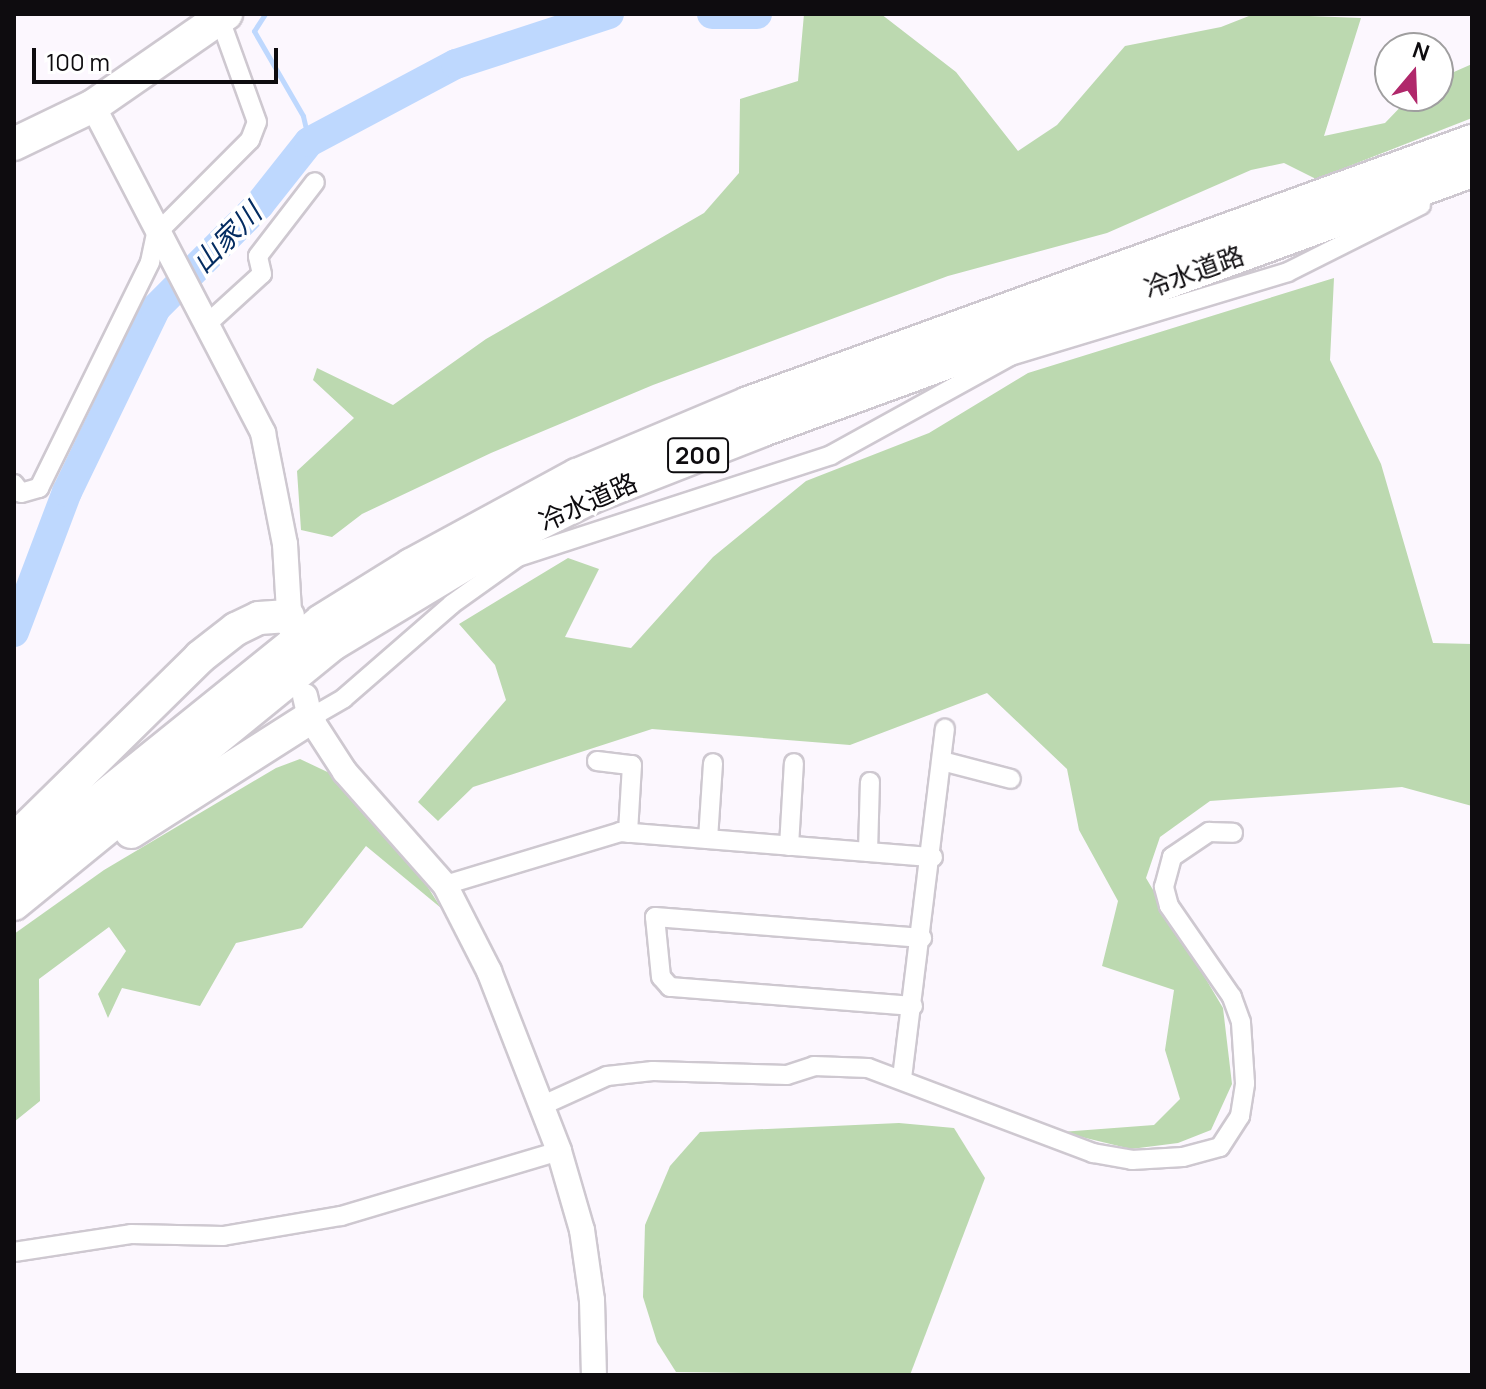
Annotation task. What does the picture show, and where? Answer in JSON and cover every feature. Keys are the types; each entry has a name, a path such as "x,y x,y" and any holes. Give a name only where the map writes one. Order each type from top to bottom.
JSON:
{"highway":[{"path":"14,144 93,106 221,16"},
{"name":"冷水道路","path":"14,869 321,621 411,565 577,475 748,403 1472,141"},
{"name":"冷水道路","path":"14,904 333,644 502,542 592,497 760,431 1472,171"},
{"path":"14,840 200,657 236,629 259,618 289,621"},
{"path":"14,912 308,707"}],"street":[{"path":"14,484 21,493 39,488 150,262 162,243 250,140 257,122 221,16"},
{"path":"93,106 162,243 252,405 267,445 285,544 289,621"},
{"path":"207,324 262,274 258,256 315,182"},
{"path":"594,1375 592,1300 584,1244 559,1151 489,971 445,885 345,772 308,707 344,698 452,604 518,557 831,455 1045,342 1288,272 1407,211 1472,187"},
{"path":"902,1078 933,857 945,729"},
{"path":"597,761 632,765 628,833"},
{"path":"942,761 1011,779"},
{"path":"708,839 713,763"},
{"path":"789,846 794,763"},
{"path":"868,852 870,782"},
{"path":"541,1106 607,1076 653,1071 787,1075 814,1066 868,1068 902,1078 1093,1153 1132,1160 1183,1157 1220,1147 1240,1116 1243,1094 1241,1022 1232,997 1169,906 1164,887 1172,857 1209,832 1233,833"},
{"path":"445,885 628,833 933,857"},
{"path":"913,1006 670,987 661,977 655,917 922,938"},
{"path":"14,1252 131,1234 223,1236 341,1216 559,1151"}],"green space":[{"path":"804,14 881,14 956,72 1018,151 1057,125 1125,46 1221,27 1254,14 1361,18 1324,136 1385,123 1396,112 1454,112 1454,72 1472,64 1472,118 1316,179 1284,163 1251,170 1107,233 948,276 653,385 491,453 362,514 332,537 301,530 297,471 354,418 313,380 317,368 393,405 486,339 704,213 739,173 740,99 798,81"},
{"path":"1334,278 1330,360 1381,464 1433,643 1472,644 1472,806 1402,787 1210,801 1160,837 1146,878 1223,1008 1232,1084 1211,1130 1178,1143 1131,1149 1061,1132 1154,1125 1180,1099 1165,1050 1174,990 1102,966 1118,901 1079,830 1067,769 987,693 850,745 652,729 473,787 438,821 418,802 506,700 495,665 459,624 568,558 599,569 565,637 631,648 713,557 806,481 929,433 1028,373"},
{"path":"300,759 338,777 393,832 441,908 366,846 302,928 236,943 200,1006 122,988 108,1018 98,994 126,951 109,927 39,979 40,1101 14,1122 14,934 104,870 276,768"},
{"path":"899,1123 954,1128 985,1178 910,1375 676,1372 657,1342 643,1297 645,1225 670,1166 700,1132"}],"waterway":[{"path":"265,14 254,31 303,116 309,142"},
{"name":"山家川","path":"14,632 67,492 156,308 259,205 309,142 456,64 609,14"},
{"name":"山家川","path":"712,14 757,14"}]}
